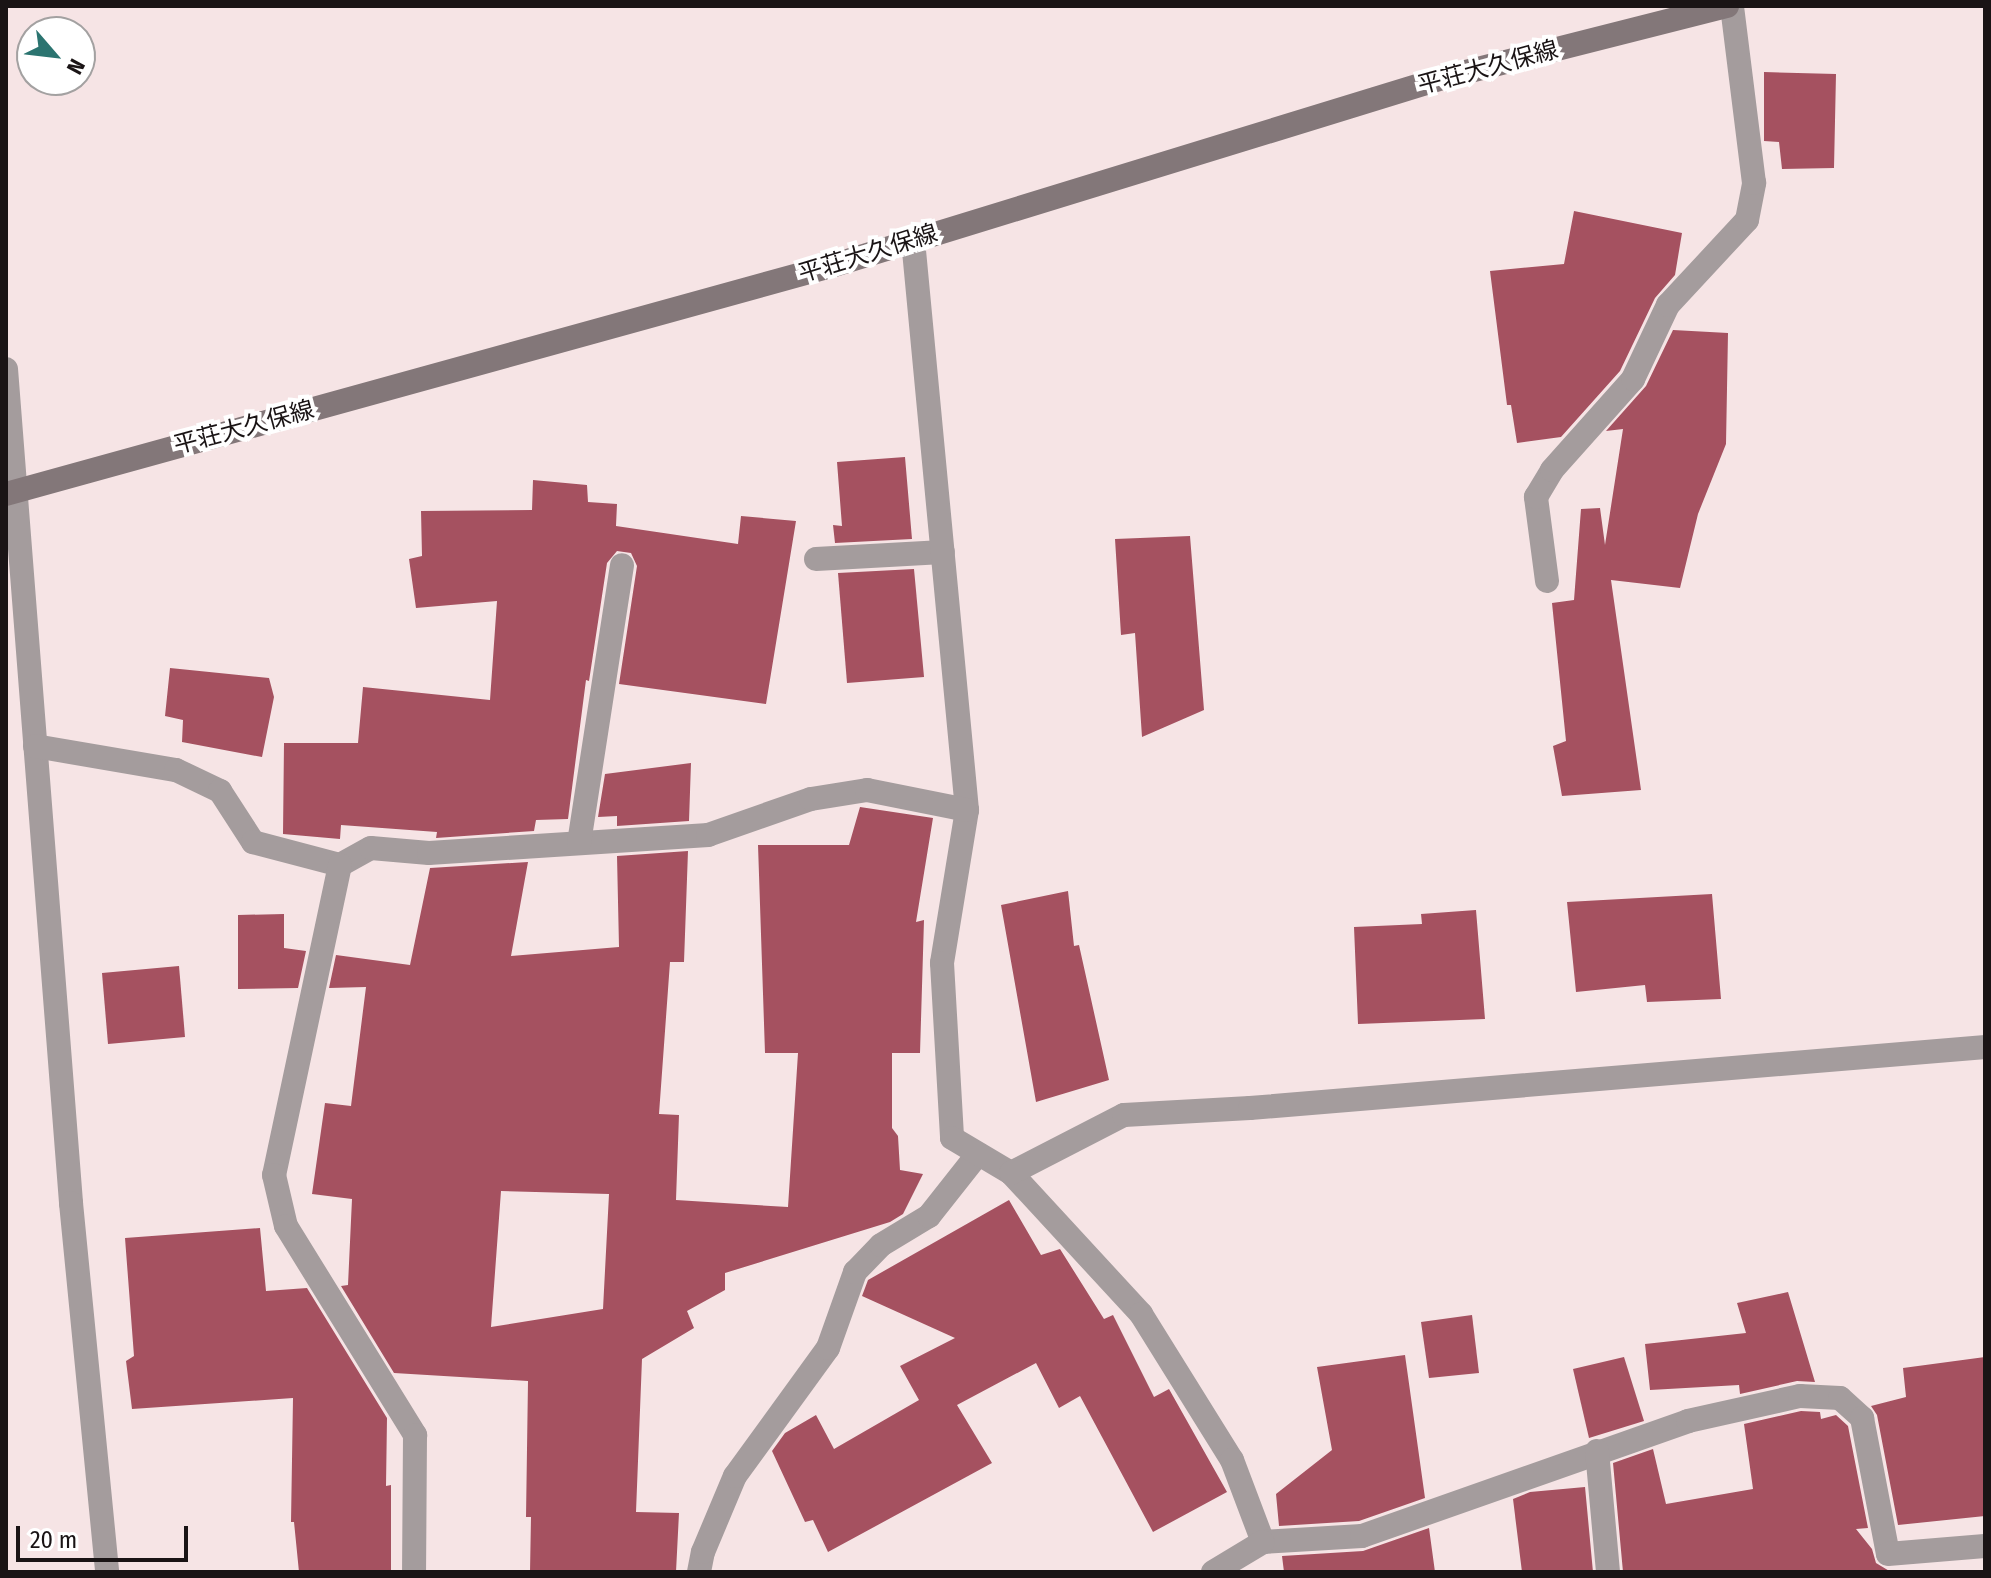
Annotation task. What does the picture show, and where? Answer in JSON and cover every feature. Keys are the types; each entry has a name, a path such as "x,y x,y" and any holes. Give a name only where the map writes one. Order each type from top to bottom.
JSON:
{"main road":[{"name":"平荘大久保線","path":"11,492 831,266 1446,77 1729,6"}],"street":[{"path":"1547,581 1536,497 1552,470 1633,379 1668,305 1747,220 1754,183 1729,6"},
{"path":"913,240 967,810 942,963 952,1138 1011,1173 1141,1314 1232,1460 1263,1542"},
{"path":"6,369 11,492 35,746 71,1203 107,1572"},
{"path":"816,559 943,552"},
{"path":"579,843 622,565"},
{"path":"35,746 176,770 220,791 253,842 340,865 371,848 429,853 708,835 811,799 867,790 967,810"},
{"path":"340,865 274,1175 286,1226 415,1435 414,1572"},
{"path":"1011,1173 1124,1115 1265,1107 1985,1047"},
{"path":"699,1572 703,1552 735,1476 828,1348 855,1272 881,1245 929,1216 978,1154"},
{"path":"1216,1571 1263,1542 1362,1536 1688,1421 1800,1396 1840,1398 1862,1418 1888,1554 1985,1546"},
{"path":"1597,1451 1608,1572"}],"building":[{"path":"1764,72 1836,74 1834,168 1782,169 1779,142 1764,141"},
{"path":"1574,211 1682,233 1675,275 1655,298 1620,371 1561,437 1517,443 1511,405 1507,405 1490,271 1564,264"},
{"path":"1673,330 1728,333 1726,444 1698,514 1680,588 1611,580 1641,790 1562,796 1553,746 1566,741 1552,603 1574,600 1581,509 1600,508 1605,545 1623,429 1606,431 1646,386"},
{"path":"905,457 912,539 835,543 833,525 842,526 837,462"},
{"path":"533,480 587,485 588,502 617,504 616,526 738,544 741,516 796,521 766,704 619,684 637,566 631,553 617,551 607,563 589,681 586,680 568,819 536,820 534,831 436,838 437,832 341,825 340,839 283,834 284,743 358,743 363,687 490,700 497,601 416,608 409,559 422,556 421,511 532,510"},
{"path":"1190,536 1204,710 1142,737 1135,633 1121,635 1115,539"},
{"path":"914,569 924,677 847,683 838,573"},
{"path":"170,668 269,678 274,697 262,757 182,742 183,720 165,716"},
{"path":"691,763 689,821 617,826 617,816 598,817 605,774"},
{"path":"860,807 933,818 916,922 924,920 920,1053 892,1053 892,1128 898,1136 900,1170 923,1174 903,1214 890,1222 725,1273 725,1290 687,1311 694,1328 642,1359 636,1512 679,1513 676,1572 530,1572 531,1517 526,1517 528,1381 394,1373 341,1286 348,1285 352,1199 312,1194 325,1103 351,1106 366,987 329,988 336,955 410,965 430,868 528,862 511,956 619,947 617,856 688,851 684,962 670,962 659,1114 679,1115 676,1200 788,1207 798,1053 765,1053 758,845 849,845","holes":["501,1191 609,1194 603,1309 491,1327"]},
{"path":"1068,891 1074,946 1079,945 1109,1080 1036,1102 1001,905"},
{"path":"1712,894 1721,999 1647,1002 1645,985 1576,992 1567,902"},
{"path":"1476,910 1485,1019 1358,1024 1354,927 1422,924 1421,914"},
{"path":"284,914 284,948 306,951 298,988 238,989 238,915"},
{"path":"179,966 185,1037 108,1044 102,973"},
{"path":"1009,1200 1041,1255 1060,1249 1104,1319 1113,1315 1154,1397 1169,1389 1227,1492 1153,1532 1080,1396 1059,1408 1036,1363 957,1405 992,1463 828,1552 813,1520 805,1522 772,1451 785,1433 816,1415 834,1449 919,1400 900,1366 955,1338 862,1296 868,1280"},
{"path":"260,1228 266,1291 307,1288 387,1418 386,1486 391,1485 391,1572 299,1572 294,1522 291,1522 293,1398 132,1409 126,1361 134,1356 125,1238"},
{"path":"1788,1292 1815,1382 1797,1381 1740,1394 1739,1385 1650,1390 1645,1344 1746,1333 1737,1303"},
{"path":"1472,1315 1479,1373 1429,1378 1421,1322"},
{"path":"1405,1355 1425,1498 1359,1521 1279,1526 1276,1494 1332,1450 1317,1367"},
{"path":"1624,1357 1644,1421 1589,1438 1573,1369"},
{"path":"1985,1357 1985,1516 1898,1525 1877,1415 1871,1406 1906,1397 1903,1368"},
{"path":"1801,1411 1820,1412 1821,1419 1836,1415 1848,1426 1868,1528 1856,1529 1872,1549 1876,1563 1891,1572 1623,1572 1613,1463 1653,1449 1666,1504 1753,1489 1744,1424"},
{"path":"1585,1487 1593,1572 1522,1572 1513,1499 1530,1492"},
{"path":"1429,1528 1435,1572 1284,1572 1282,1556 1363,1551"}]}
